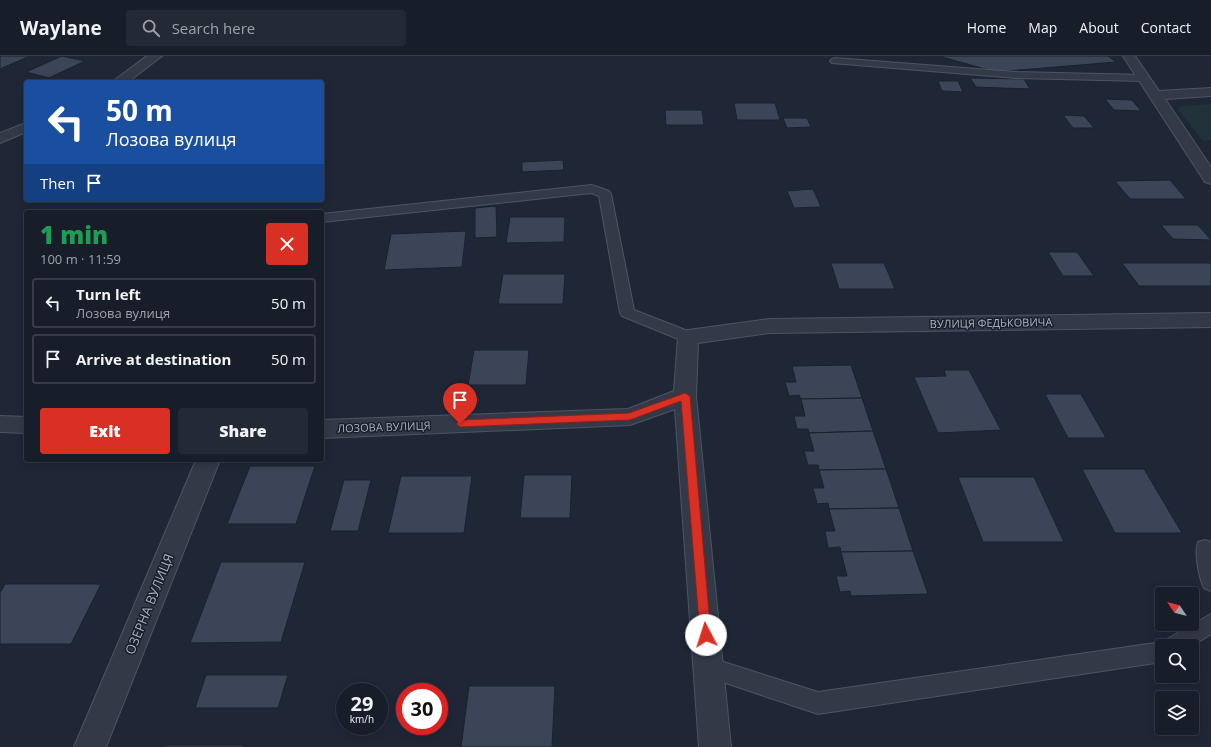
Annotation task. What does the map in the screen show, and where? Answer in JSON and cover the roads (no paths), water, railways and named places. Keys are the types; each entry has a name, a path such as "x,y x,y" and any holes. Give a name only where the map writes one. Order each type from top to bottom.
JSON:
{"street":[{"path":"122,80 156,56"},
{"path":"1129,56 1211,179"},
{"path":"1156,95 1211,92"},
{"path":"0,138 24,128"},
{"name":"ВУЛИЦЯ ФЕДЬКОВИЧА","path":"688,337 770,326 1211,320"},
{"path":"688,337 685,396 715,747"},
{"name":"ЛОЗОВА ВУЛИЦЯ","path":"324,429 630,417 685,396"},
{"path":"0,424 24,425"},
{"name":"ОЗЕРНА ВУЛИЦЯ","path":"90,747 207,462"}],"lane":[{"path":"834,61 1016,75 1144,78"},
{"path":"324,218 592,189 605,194 627,313 688,337"},
{"path":"1205,548 1211,582"},
{"path":"1185,639 1211,623"},
{"path":"708,667 818,703 1155,653"}]}
